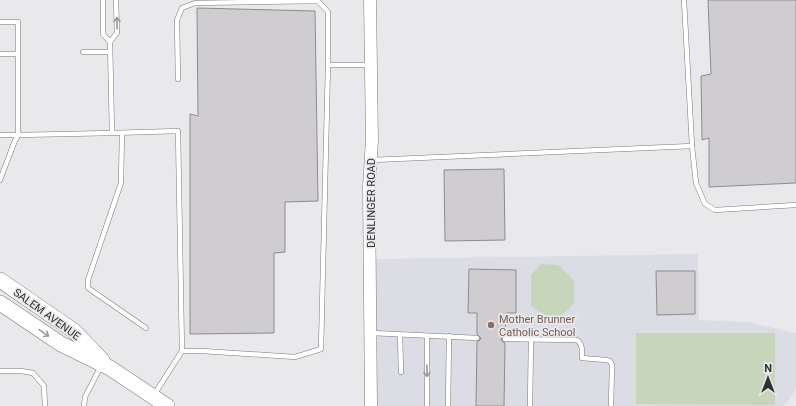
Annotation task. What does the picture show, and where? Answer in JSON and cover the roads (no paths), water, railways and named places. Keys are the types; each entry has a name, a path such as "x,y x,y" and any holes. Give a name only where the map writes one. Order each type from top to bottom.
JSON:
{"main road":[{"name":"SALEM AVENUE","path":"0,280 74,331 106,366"},
{"path":"0,297 28,315 67,326"},
{"name":"SALEM AVENUE","path":"0,304 61,344 106,366 167,406"}],"street":[{"name":"DENLINGER ROAD","path":"370,0 372,140 370,187 371,406"}],"lane":[{"path":"103,0 103,34 110,42"},
{"path":"112,133 110,42 117,33 116,0"},
{"path":"684,0 692,146 696,183 705,204 716,210 796,205"},
{"path":"178,79 177,20 182,8 194,3 318,1 328,12 328,65 320,349 295,357 182,351"},
{"path":"0,22 18,22 18,135 0,180"},
{"path":"83,52 110,52"},
{"path":"0,54 18,54"},
{"path":"328,65 371,65"},
{"path":"0,135 178,131 182,351 153,397"},
{"path":"122,133 121,183 88,280 88,288 146,328"},
{"path":"371,160 692,146"},
{"path":"370,333 477,338"},
{"path":"400,335 401,372"},
{"path":"427,336 427,406"},
{"path":"448,406 449,336"},
{"path":"505,339 577,340 582,346 582,358 606,360 612,365 611,406"},
{"path":"530,340 530,406"},
{"path":"84,406 85,397 106,366"},
{"path":"0,371 21,371 33,373 44,386 45,406"}],"place":[{"name":"Mother Brunner Catholic School","path":"491,325"}]}
